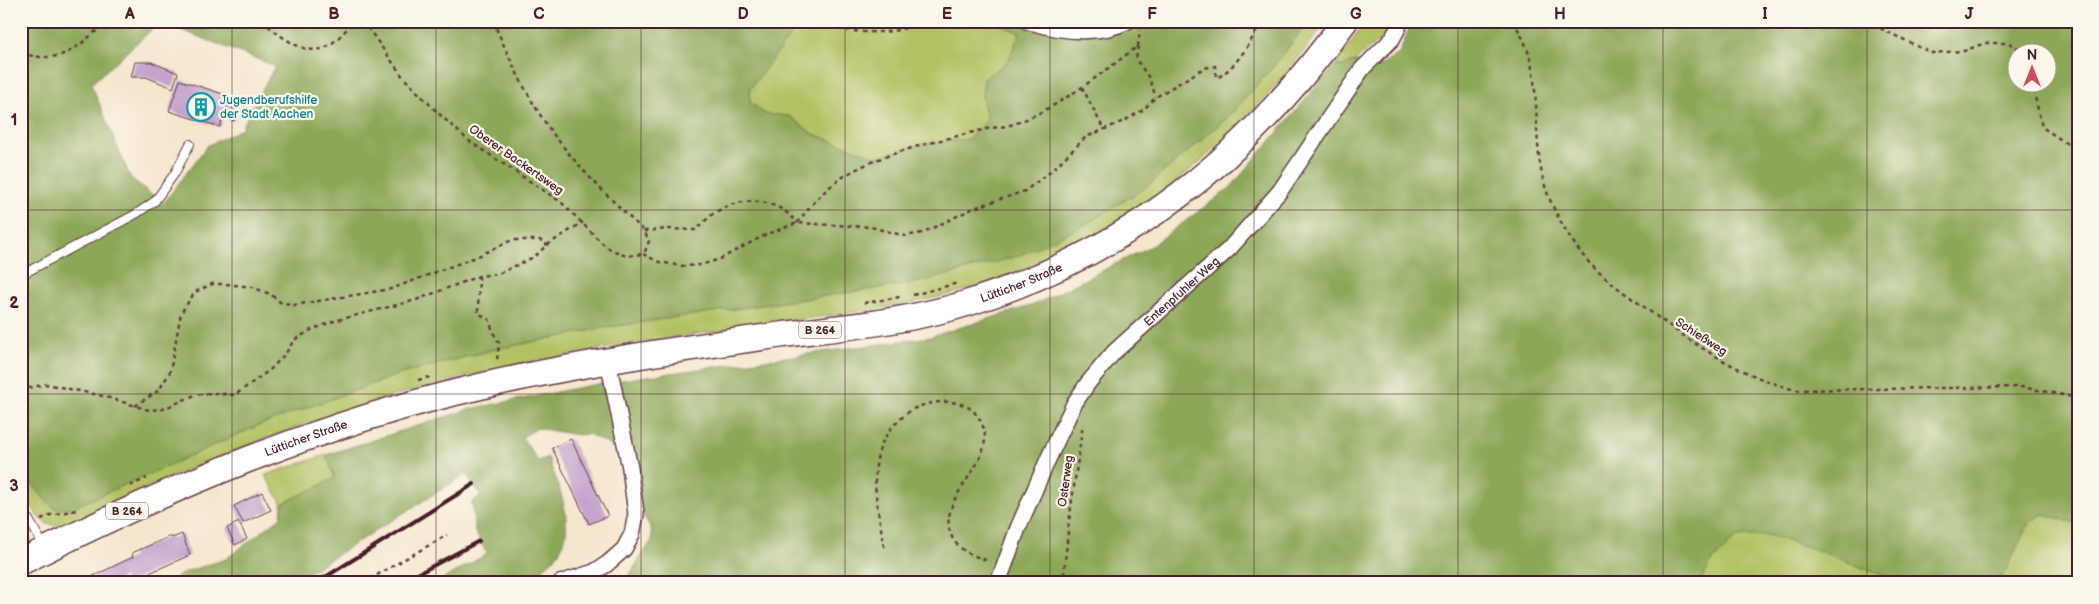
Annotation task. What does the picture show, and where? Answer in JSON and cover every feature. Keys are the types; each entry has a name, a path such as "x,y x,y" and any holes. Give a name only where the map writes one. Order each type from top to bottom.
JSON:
{"main road":[{"name":"Lütticher Straße","path":"21,562 208,474 380,414 481,386 608,361 893,320 966,304 1033,280 1107,244 1165,208 1210,172 1264,121 1318,58 1345,21"}],"street":[{"path":"1027,21 1069,31 1096,31 1134,24"},
{"name":"Entenpfuhler Weg","path":"998,583 1004,564 1061,430 1088,382 1127,340 1229,249 1280,191 1362,69 1392,38 1400,21"},
{"path":"560,583 592,577 624,549 632,534 636,514 630,468 608,361"}],"lane":[{"path":"21,275 136,214 155,201 175,173 190,144"},
{"path":"21,506 46,550"}],"path":[{"path":"21,53 52,58 70,52 108,21"},
{"path":"262,21 300,47 321,49 343,34 354,21"},
{"name":"Oberer Backertsweg","path":"363,21 403,76 437,112 469,140 561,202 606,247 626,256 643,254 659,262 682,266 701,265 720,259 767,234 797,223"},
{"path":"493,21 537,109 561,145 591,179 644,231 649,242 643,254"},
{"path":"807,21 846,30 869,31 906,28 922,21"},
{"path":"644,231 668,229 695,230 713,213 728,205 758,201 778,206 790,214 797,223 871,227 905,236 922,233 974,208 1025,191 1050,172 1074,145 1103,128 1126,120 1143,110 1156,97 1204,68 1215,66 1217,78 1222,75 1238,59 1262,21"},
{"name":"Schießweg","path":"1513,21 1524,40 1531,63 1537,134 1545,186 1563,224 1582,254 1622,291 1710,354 1748,374 1795,390 2022,387 2078,398"},
{"path":"1856,21 1873,25 1932,53 1964,51 1985,43 2006,43"},
{"path":"1873,25 1889,21"},
{"path":"1134,24 1138,46 1136,59 1149,78 1156,97"},
{"path":"797,223 818,198 837,181 856,170 916,148 1016,124 1082,87 1138,46"},
{"path":"1082,87 1103,128"},
{"path":"2035,92 2042,127 2078,150"},
{"path":"21,390 46,384 103,396 149,410 163,410 195,395 211,393 235,395 271,369 286,354 294,340 311,330 334,321 416,300 479,276 498,274 520,265 547,244 583,222"},
{"path":"135,406 159,390 170,372 181,313 195,292 212,284 252,287 270,294 280,302 294,306 391,289 476,257 512,240 540,240 547,244"},
{"path":"479,276 478,313 489,319 493,332 500,344 497,361"},
{"path":"862,303 909,296 966,281"},
{"path":"488,363 507,359"},
{"path":"413,382 431,376"},
{"path":"884,547 875,486 875,464 882,440 908,412 924,404 956,402 970,408 977,414 984,426 984,439 982,454 952,502 949,518 951,537 960,548 982,558 1004,564"},
{"name":"Osterweg","path":"1063,583 1068,530 1084,417"},
{"path":"129,486 155,475"},
{"path":"32,524 50,515 75,511 84,507"},
{"path":"363,583 447,535"}],"green space":[{"path":"21,21 801,21 750,89 750,102 765,114 789,116 813,134 876,157 923,144 968,139 987,120 982,96 984,79 1008,61 1020,33 993,21 1308,21 1277,62 1230,115 1145,188 1083,226 1018,256 921,282 609,327 496,349 400,374 262,424 72,508 56,509 47,502 33,484 21,459","holes":["160,22 275,66 241,129 207,146 163,204 130,177 91,84"]},
{"path":"801,21 993,21 1020,33 1008,61 984,79 982,96 988,119 968,139 923,144 876,157 813,134 789,116 765,114 750,102 750,89"},
{"path":"1308,21 1327,21 1293,65 1258,105 1221,143 1181,177 1139,208 1094,236 1046,260 994,281 967,290 912,303 648,341 565,355 410,391 316,420 255,443 194,467 72,522 59,526 47,524 38,517 21,489 21,459 26,473 262,424 400,374 496,349 609,327 921,282 1018,256 1188,152 1230,115 1277,62"},
{"path":"1366,21 1392,21 1388,33 1355,61 1343,66 1335,65"},
{"path":"1412,21 2078,21 2078,524 2043,514 2029,523 1999,583 1887,583 1884,576 1812,548 1767,535 1737,537 1713,560 1699,583 624,583 652,540 651,528 642,513 633,443 615,448 589,434 577,435 538,428 522,437 538,461 548,457 559,487 566,516 566,531 563,544 555,557 542,569 549,583 436,583 487,554 475,532 472,502 481,496 466,474 292,583 167,583 185,572 226,559 281,517 282,504 335,478 326,455 470,409 613,381 930,337 1036,304 1153,245 1230,188 1335,65 1343,66 1355,61 1379,67 1399,54"},
{"path":"326,455 335,478 282,504 265,475"},
{"path":"2043,514 2078,524 2078,583 1999,583 2029,523"},
{"path":"1768,535 1812,548 1884,576 1887,583 1699,583 1713,560 1737,537"}],"building":[{"path":"135,62 151,62 178,73 173,88 146,77 131,77"},
{"name":"Jugendberufshilfe der Stadt Aachen","path":"180,80 229,96 226,106 238,109 234,121 223,117 220,127 169,111"},
{"path":"571,439 608,516 589,524 552,448"},
{"path":"262,492 271,510 243,523 234,506"},
{"path":"239,522 247,539 235,545 227,528"},
{"path":"182,534 190,555 127,583 124,577 113,583 79,583 133,557 132,553 171,536 172,538"}],"railway":[{"path":"316,583 474,484"},
{"path":"401,583 479,541"}],"place":[{"name":"Jugendberufshilfe der Stadt Aachen","path":"201,107"}]}
